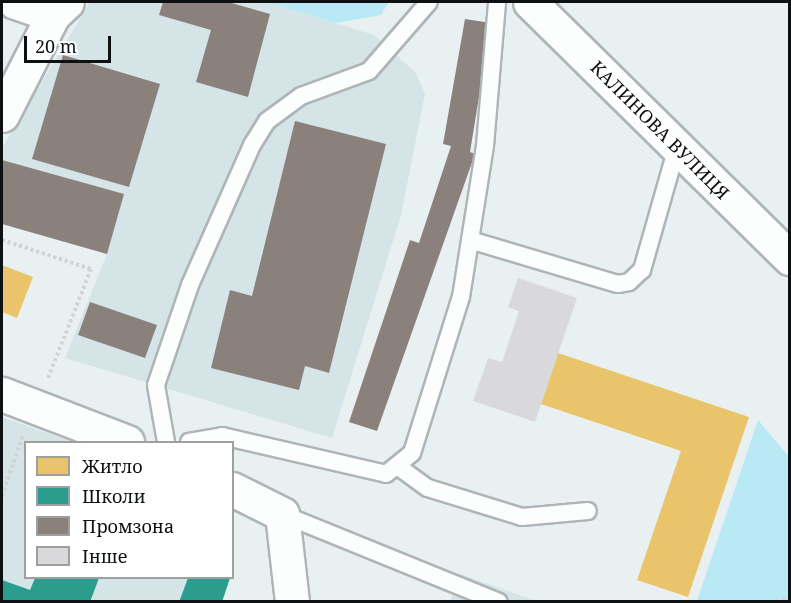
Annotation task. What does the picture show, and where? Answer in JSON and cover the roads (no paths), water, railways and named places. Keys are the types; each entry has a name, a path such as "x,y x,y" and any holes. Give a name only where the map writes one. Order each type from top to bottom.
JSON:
{"street":[{"path":"2,115 60,8 15,2"},
{"name":"КАЛИНОВА ВУЛИЦЯ","path":"530,2 789,258"},
{"path":"2,394 125,441"},
{"path":"234,490 282,514 292,602"}],"lane":[{"path":"166,441 156,385 190,285 252,145 267,121 301,96 369,71 429,2"},
{"path":"194,441 222,436 386,474 400,468 412,453 461,297 485,146 497,2"},
{"path":"470,240 618,285 629,282 642,270 677,147"},
{"path":"400,468 428,488 522,517 588,511"},
{"path":"282,514 462,595 499,602"}]}
